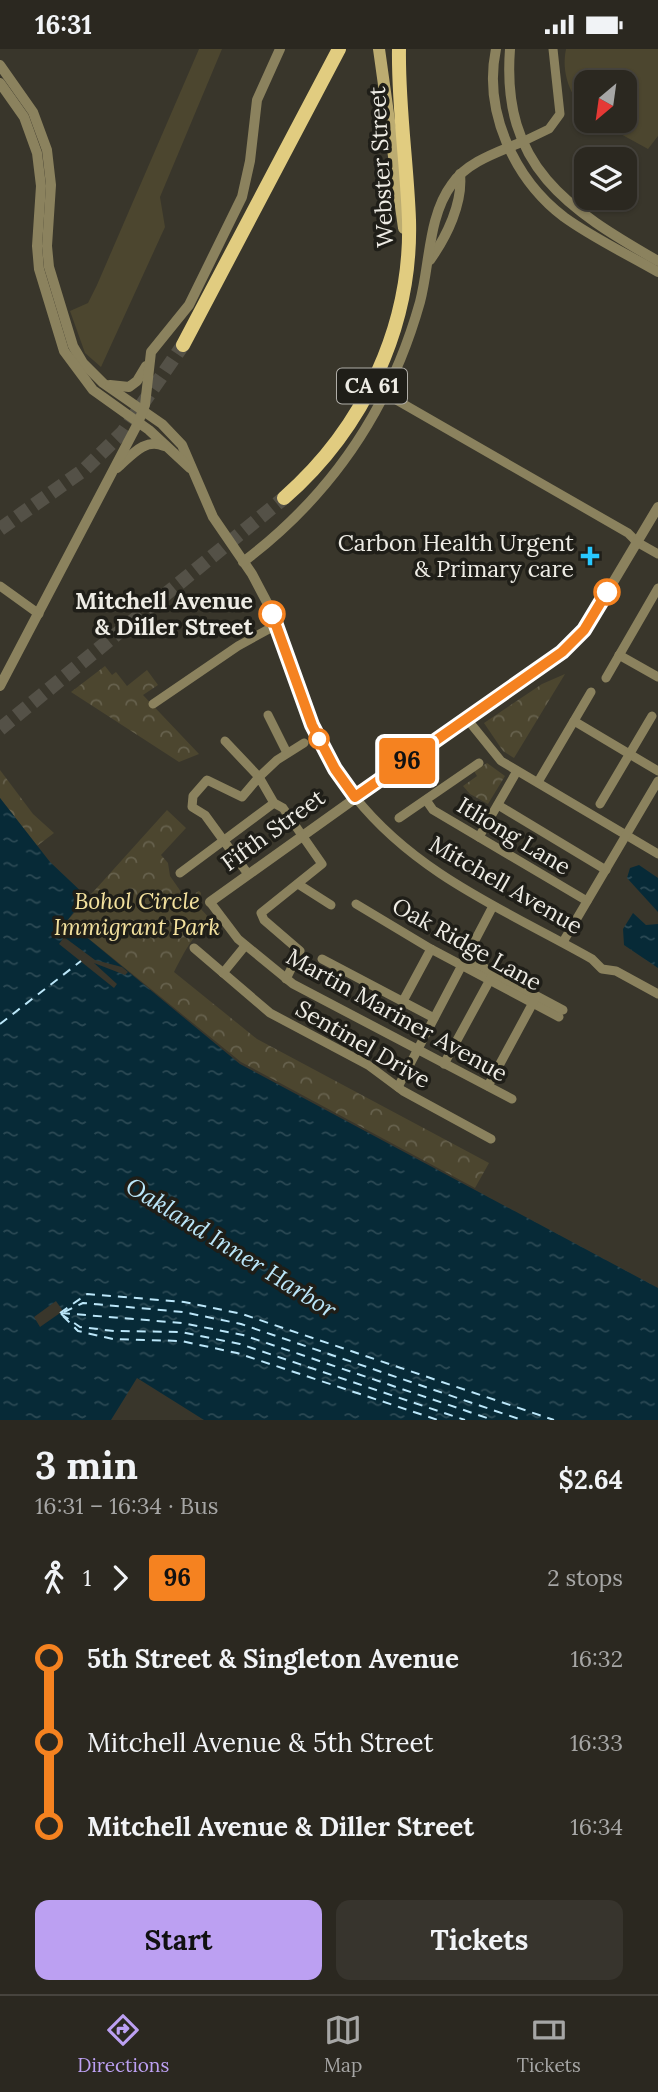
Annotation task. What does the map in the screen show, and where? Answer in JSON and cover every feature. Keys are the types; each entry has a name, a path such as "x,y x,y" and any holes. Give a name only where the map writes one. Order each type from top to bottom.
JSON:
{"main road":[{"path":"297,130 328,49"},
{"path":"183,345 339,49"},
{"path":"379,49 408,249"},
{"name":"Webster Street","path":"284,498 333,447 372,386 396,323 408,249 400,49"},
{"path":"400,74 405,49"}],"street":[{"path":"103,383 123,388 134,384 156,343 189,305 237,210 248,172 257,100 280,49"},
{"path":"496,49 493,74 495,104 509,148 529,181 555,209 658,272"},
{"path":"510,49 512,101 524,141 546,179 574,209 658,261"},
{"path":"243,562 292,522 324,489 354,450 386,394 415,318 443,200 460,174 549,129 560,114 553,49"},
{"name":"Mitchell Avenue","path":"0,65 33,112 44,137 51,175 47,246 52,278 73,346 83,363 103,383 176,437 192,462 190,468 213,517 243,562 278,624 312,725 335,769 355,797 409,853 493,907 592,959 602,969 615,971 658,994"},
{"path":"0,83 24,117 37,153 41,186 37,258 59,339 70,362 93,390 138,423 190,468"},
{"path":"0,685 117,468 119,457 138,423 143,411 148,361"},
{"path":"386,394 595,517 628,533 637,542 658,554"},
{"path":"117,468 149,443 156,442 170,450"},
{"name":"Fifth Street","path":"210,902 577,639 658,507"},
{"path":"0,586 39,614"},
{"path":"606,677 655,599 658,588"},
{"path":"153,703 238,646 278,624"},
{"path":"619,655 658,677"},
{"path":"538,782 591,692"},
{"path":"268,715 287,753"},
{"path":"600,804 652,716"},
{"path":"467,719 493,753 517,771 658,854"},
{"path":"573,721 658,771"},
{"path":"225,741 259,777 274,803 283,807 323,864 261,913 264,920 300,951 285,979"},
{"path":"248,874 205,815 193,808 193,796 207,780 242,797 259,777 287,753 304,743"},
{"path":"399,818 479,764"},
{"path":"479,837 517,771"},
{"path":"563,943 658,782"},
{"name":"Itliong Lane","path":"426,800 433,810 587,901"},
{"path":"180,873 274,803"},
{"path":"498,805 606,870"},
{"path":"299,884 331,905"},
{"name":"Martin Mariner Avenue","path":"210,902 230,932 285,979 512,1099"},
{"name":"Oak Ridge Lane","path":"356,904 431,949 464,961 561,1014"},
{"path":"398,1087 493,907"},
{"path":"223,973 245,946"},
{"name":"Sentinel Drive","path":"194,948 270,1013 382,1073 398,1087 491,1139"},
{"path":"403,1001 431,949"},
{"path":"322,959 434,1018"},
{"path":"444,1064 492,977"},
{"path":"488,1087 535,1000"}],"green space":[{"path":"199,49 222,49 160,197 165,227 101,367 85,353 70,311 88,303 97,285"},
{"path":"566,49 658,49 658,136 648,149 619,133 637,133 637,70 574,70 574,96 566,75"},
{"path":"105,666 112,675 116,672 127,686 147,670 158,685 143,695 199,754 179,762 71,692"},
{"path":"565,674 514,758 503,751 484,723 542,684"},
{"path":"487,763 505,776 488,804 470,794 463,786 477,776 474,771"},
{"path":"0,770 33,814 54,833 37,846 0,798"},
{"name":"Bohol Circle Immigrant Park","path":"167,810 186,828 161,855 168,863 170,876 186,899 199,891 201,893 199,907 213,922 195,937 174,972 257,1039 489,1163 475,1188 241,1062 67,921"}],"water":[{"name":"Oakland Inner Harbor","path":"0,798 50,862 86,896 67,921 240,1064 658,1288 658,1420 204,1420 137,1378 111,1420 0,1420"},
{"path":"639,865 658,878 658,912 627,878 630,868"},
{"path":"633,913 646,925 658,924 658,968 624,945 623,929"}],"pier":[{"path":"64,937 95,960 122,967 128,972 125,975 94,963 117,984 114,988 59,944"},
{"path":"56,1301 63,1311 40,1327 34,1317"}],"ferry route":[{"path":"0,1024 81,961"},
{"path":"60,1313 87,1294 184,1302 242,1314 554,1420"},
{"path":"64,1312 83,1303 183,1312 241,1324 522,1420"},
{"path":"61,1313 182,1323 243,1335 493,1420"},
{"path":"61,1314 80,1327 114,1331 181,1332 240,1344 465,1420"},
{"path":"63,1316 78,1331 113,1339 181,1341 237,1353 438,1420"}],"tunnel":[{"path":"0,529 85,469 123,432 183,345"},
{"path":"0,729 284,498"}],"bus line":[{"name":"96","path":"272,614 283,637 312,725 335,769 355,797 562,652 584,630 607,592"}],"place":[{"name":"Carbon Health Urgent & Primary care","path":"590,556"},
{"name":"Mitchell Avenue & Diller Street","path":"272,614"}]}
